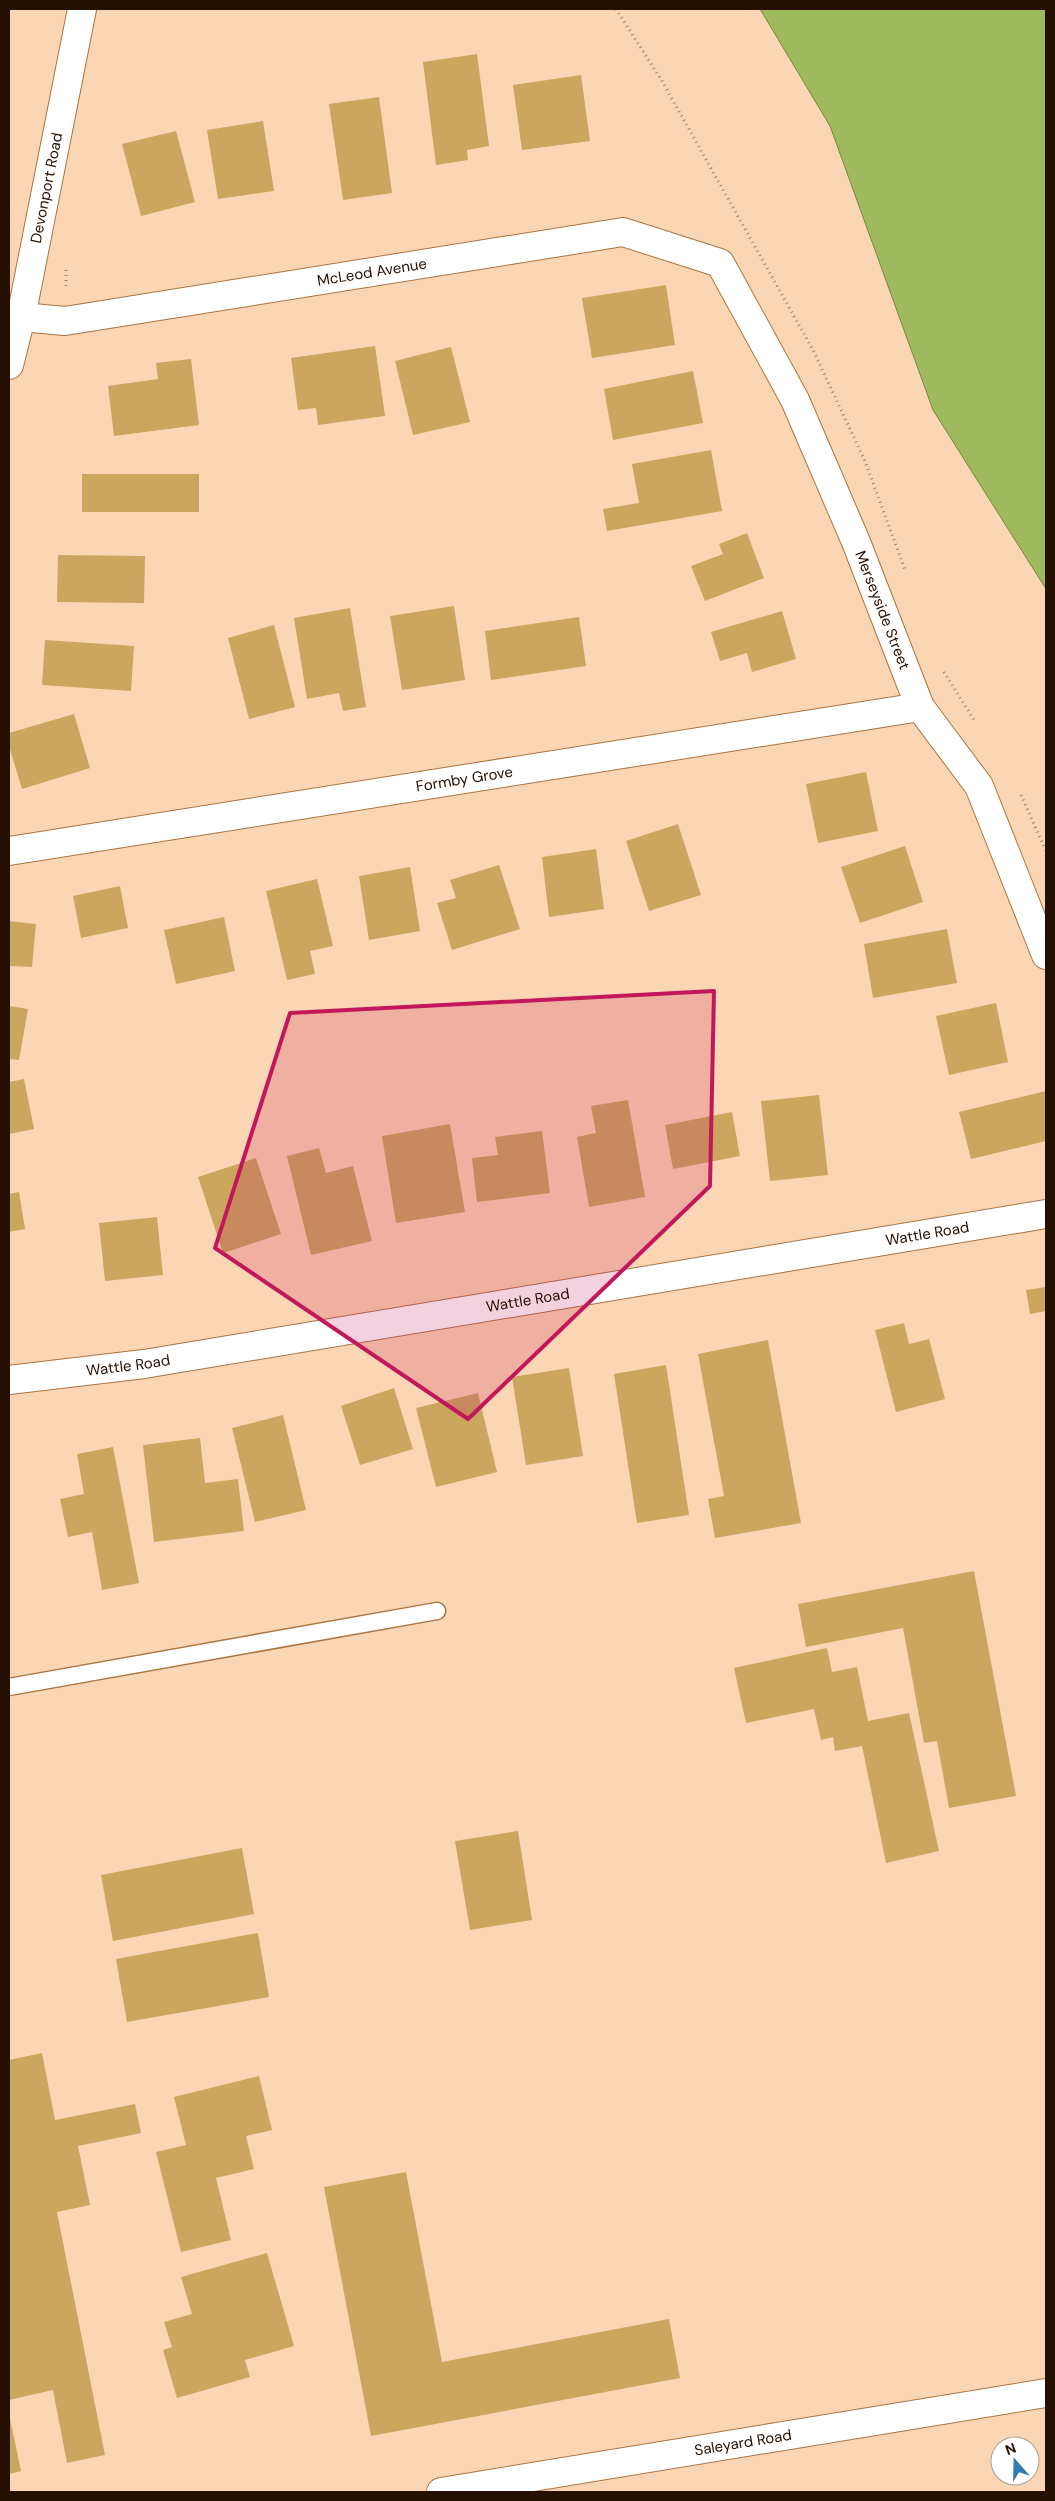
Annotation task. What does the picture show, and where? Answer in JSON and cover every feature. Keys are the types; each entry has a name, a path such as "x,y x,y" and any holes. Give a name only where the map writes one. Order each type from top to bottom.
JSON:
{"street":[{"name":"Devonport Road","path":"9,365 21,317 82,9"},
{"name":"McLeod Avenue","path":"21,317 65,321 623,232 720,264"},
{"name":"Merseyside Street","path":"720,264 795,400 856,542 920,707 979,786 1046,956"},
{"name":"Formby Grove","path":"9,851 920,707"},
{"name":"Wattle Road","path":"9,1380 144,1364 1046,1214"},
{"name":"Saleyard Road","path":"441,2492 1046,2393"}],"lane":[{"path":"9,1687 437,1611"}],"highlighted area":[{"path":"714,991 710,1186 468,1419 215,1248 290,1013"}],"shaded area":[{"path":"760,9 1046,9 1046,589 933,410 830,126"}],"building":[{"path":"477,54 489,146 467,150 468,160 436,165 423,62"},
{"path":"581,75 590,141 522,150 513,85"},
{"path":"379,97 392,193 343,200 329,104"},
{"path":"263,121 274,191 218,199 207,130"},
{"path":"176,131 195,202 141,216 122,144"},
{"path":"666,285 675,345 592,358 582,298"},
{"path":"375,346 385,416 318,425 316,408 298,410 291,358"},
{"path":"451,347 470,422 413,435 395,361"},
{"path":"191,359 199,425 114,436 108,386 158,379 156,363"},
{"path":"693,371 703,423 613,440 604,389"},
{"path":"711,450 722,511 607,531 603,509 639,503 632,464"},
{"path":"82,474 199,474 199,512 82,512"},
{"path":"747,533 764,578 705,601 691,566 723,554 719,544"},
{"path":"58,555 145,556 144,603 57,602"},
{"path":"454,606 465,680 402,690 390,616"},
{"path":"350,608 366,707 343,711 339,693 307,699 294,618"},
{"path":"782,611 796,659 752,672 747,653 720,661 711,632"},
{"path":"579,617 586,666 491,680 485,631"},
{"path":"274,625 295,707 249,719 228,638"},
{"path":"45,640 134,646 131,691 42,685"},
{"path":"74,714 90,768 22,789 9,746 9,733"},
{"path":"866,772 878,831 818,843 806,784"},
{"path":"678,824 701,895 649,911 626,841"},
{"path":"905,846 923,902 860,923 841,867"},
{"path":"596,849 604,909 549,917 542,857"},
{"path":"499,865 520,929 452,950 437,903 456,898 450,880"},
{"path":"410,867 420,931 369,940 359,876"},
{"path":"317,879 333,946 310,951 315,974 287,980 266,891"},
{"path":"120,886 128,928 81,938 73,896"},
{"path":"224,917 235,971 176,984 164,930"},
{"path":"9,921 36,924 32,967 9,966"},
{"path":"947,929 957,983 873,998 864,944"},
{"path":"996,1003 1008,1062 949,1075 936,1016"},
{"path":"9,1006 28,1009 19,1060 9,1059"},
{"path":"24,1079 34,1129 9,1134 9,1082"},
{"path":"1046,1091 1046,1141 971,1159 959,1112"},
{"path":"819,1095 828,1175 770,1181 761,1101"},
{"path":"628,1100 645,1197 589,1207 577,1137 596,1133 591,1106"},
{"path":"732,1112 740,1156 673,1169 665,1125"},
{"path":"450,1124 465,1212 396,1223 382,1136"},
{"path":"542,1131 550,1193 477,1202 472,1158 498,1155 495,1137"},
{"path":"319,1148 326,1173 353,1166 372,1241 311,1255 287,1156"},
{"path":"256,1158 281,1234 223,1253 198,1177"},
{"path":"19,1192 25,1229 9,1232 9,1194"},
{"path":"157,1217 163,1275 105,1281 99,1223"},
{"path":"1046,1287 1046,1311 1030,1314 1026,1290"},
{"path":"904,1323 909,1344 929,1339 945,1399 896,1412 875,1330"},
{"path":"768,1340 801,1523 715,1538 708,1499 724,1496 698,1354"},
{"path":"666,1365 689,1515 637,1523 614,1374"},
{"path":"569,1368 583,1456 526,1465 512,1377"},
{"path":"394,1388 413,1449 360,1465 341,1406"},
{"path":"478,1393 497,1472 436,1487 416,1408"},
{"path":"283,1415 306,1510 255,1522 232,1428"},
{"path":"200,1438 205,1483 238,1479 244,1531 154,1542 143,1445"},
{"path":"113,1447 139,1583 102,1590 92,1532 68,1537 60,1499 84,1494 77,1454"},
{"path":"974,1571 1016,1796 949,1808 937,1741 924,1743 903,1628 806,1647 798,1604"},
{"path":"827,1648 832,1672 857,1667 868,1721 909,1713 939,1851 886,1863 862,1746 835,1751 833,1737 821,1740 814,1709 746,1723 734,1668"},
{"path":"518,1831 532,1920 470,1930 455,1841"},
{"path":"242,1848 254,1914 113,1941 101,1875"},
{"path":"258,1933 269,1997 127,2022 116,1959"},
{"path":"42,2053 55,2120 135,2104 141,2133 78,2146 90,2205 57,2212 105,2455 67,2463 53,2390 9,2400 9,2060"},
{"path":"259,2076 272,2130 246,2136 254,2169 216,2178 231,2240 181,2252 156,2152 186,2145 174,2097"},
{"path":"406,2172 442,2362 669,2319 680,2378 371,2436 324,2187"},
{"path":"267,2253 294,2346 245,2360 250,2377 177,2398 163,2350 172,2347 164,2322 192,2314 181,2277"},
{"path":"9,2414 21,2471 9,2474"}]}
